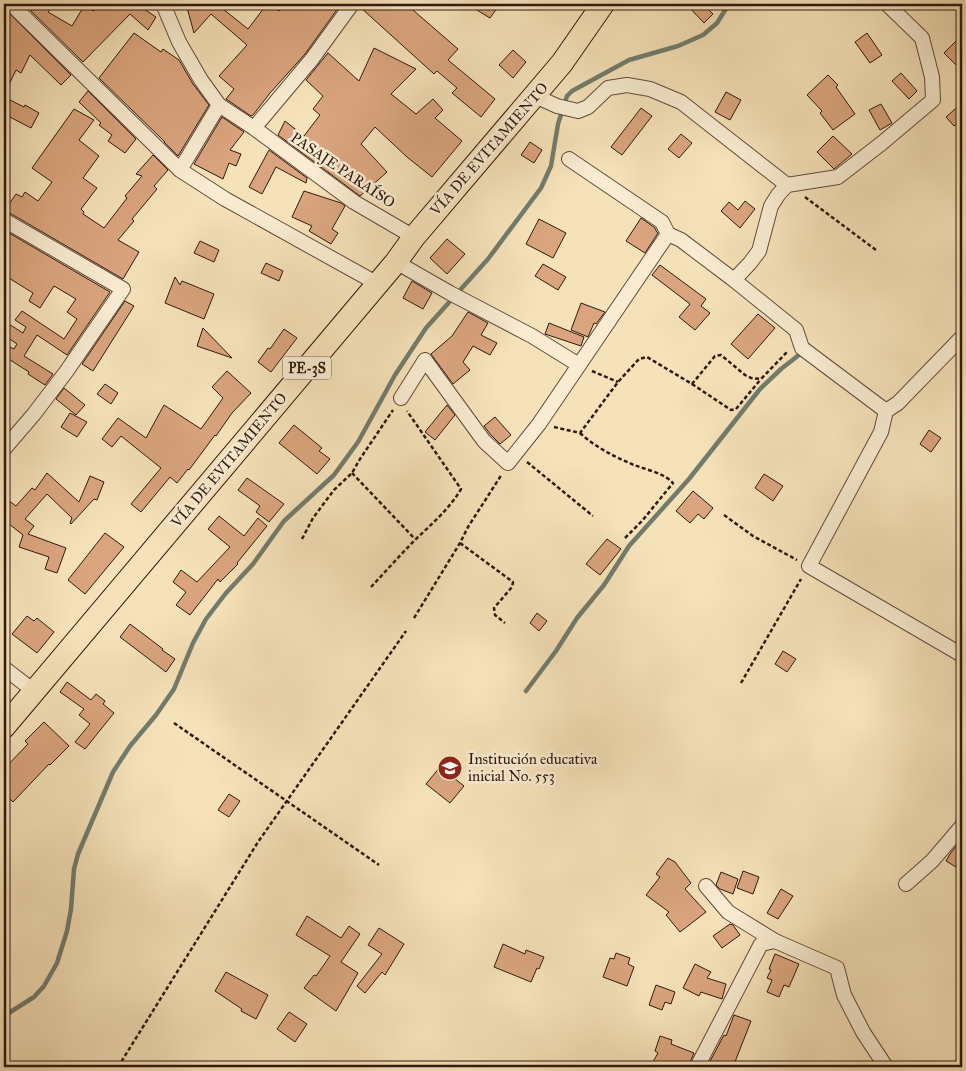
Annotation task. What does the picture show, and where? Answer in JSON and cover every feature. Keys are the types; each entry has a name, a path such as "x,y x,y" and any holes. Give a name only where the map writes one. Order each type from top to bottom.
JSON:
{"highway":[{"name":"VÍA DE EVITAMIENTO","path":"4,727 378,284 414,237 562,64 602,4"}],"street":[{"path":"11,4 180,170 225,199 378,284"},
{"path":"163,4 179,42 219,105 180,170"},
{"path":"254,128 312,59 352,4"},
{"path":"734,280 759,251 771,206 788,185 838,177 933,100 932,77 922,38 887,4"},
{"path":"534,96 563,108 578,111 588,107 608,88 627,85 650,89 681,102 788,185"},
{"name":"PASAJE PARAÍSO","path":"219,105 254,128 354,202 414,237"},
{"path":"570,159 662,222 668,234 681,240 796,330 803,347 886,411"},
{"path":"4,220 123,289 66,372 4,450"},
{"path":"400,398 425,360 484,440 512,458 539,424 668,234"},
{"path":"396,262 532,336 579,365"},
{"path":"962,336 898,403 886,411 881,432 809,566 962,655"},
{"path":"4,668 34,691"},
{"path":"906,884 932,861 962,826"},
{"path":"706,886 728,912 775,941 837,968 844,995 863,1032 886,1067"},
{"path":"697,1067 761,944 775,941"}],"path":[{"path":"788,185 876,250"},
{"path":"580,433 618,382 639,359 647,357 731,410 736,409 761,378 803,347"},
{"path":"692,384 715,356 721,355 745,375 751,378 761,378"},
{"path":"579,365 618,382"},
{"path":"302,539 313,518 334,490 352,473 400,398 411,417 462,489 456,499 438,519 416,539 371,587"},
{"path":"539,424 580,433 601,449 631,464 669,478 673,483 642,521 624,539"},
{"path":"414,618 512,458 593,516"},
{"path":"352,473 416,539"},
{"path":"724,515 753,536 809,566 741,684"},
{"path":"460,544 513,582 512,587 494,608 495,616 505,623"},
{"path":"118,1067 258,842 406,631"},
{"path":"174,723 379,865"}],"building":[{"path":"35,4 53,4 48,12 72,26 84,6 94,11 97,4 147,4 144,9 156,17 148,30 130,14 83,62 31,11"},
{"path":"186,4 219,4 248,29 267,4 279,11 285,4 341,4 305,54 251,116 226,99 234,89 219,76 247,45 211,14 194,33"},
{"path":"361,4 406,4 458,49 448,60 495,99 481,117 452,93 457,88 437,71 434,74 360,7"},
{"path":"467,4 500,4 490,18"},
{"path":"686,4 703,4 713,14 704,23"},
{"path":"4,8 71,75 61,85 30,55 21,73 16,70 4,95 4,37 6,29 4,27"},
{"path":"134,33 161,52 163,49 179,60 193,84 209,105 178,156 99,78"},
{"path":"867,33 882,55 870,63 855,42"},
{"path":"962,35 962,71 944,53"},
{"path":"374,48 416,69 391,94 416,114 433,99 443,110 435,118 462,141 432,177 375,127 361,144 387,172 360,196 278,135 285,121 304,136 320,115 313,109 323,96 306,80 328,53 359,81"},
{"path":"513,50 526,62 513,78 499,65"},
{"path":"901,73 917,91 909,99 892,81"},
{"path":"828,75 838,85 836,87 855,114 833,130 820,113 822,111 807,95"},
{"path":"88,91 136,139 125,153 108,141 112,135 99,125 101,123 79,102"},
{"path":"726,92 741,100 730,120 715,112"},
{"path":"4,97 39,113 31,128 4,114"},
{"path":"962,103 962,119 954,126 946,117"},
{"path":"881,104 892,123 880,130 869,110"},
{"path":"641,108 652,116 622,155 611,147"},
{"path":"74,109 94,120 79,140 99,156 83,178 97,188 81,209 84,212 83,214 104,228 127,198 125,196 142,176 136,174 153,155 168,170 154,186 157,189 132,219 134,221 118,240 139,252 123,279 4,211 16,194 22,197 25,192 38,201 52,182 32,168"},
{"path":"222,117 244,132 230,150 241,154 236,166 229,163 223,179 194,164"},
{"path":"681,134 692,143 679,158 668,149"},
{"path":"833,136 852,154 834,169 817,152"},
{"path":"530,142 542,150 534,163 521,155"},
{"path":"269,150 307,178 306,183 276,167 262,194 249,187"},
{"path":"304,191 345,206 332,229 338,233 331,244 309,231 312,226 292,217"},
{"path":"745,201 755,209 740,228 721,211 729,202 738,210"},
{"path":"641,218 655,228 658,233 645,253 626,241"},
{"path":"539,219 566,233 553,258 526,244"},
{"path":"4,230 110,292 67,355 37,335 24,356 53,374 45,385 4,356 8,346 14,349 17,344 4,335 4,321 23,333 26,327 15,320 22,311 64,339 77,319 67,312 76,299 54,286 40,308 29,301 33,293 4,275"},
{"path":"447,239 465,254 447,274 430,258"},
{"path":"200,241 219,250 214,262 194,253"},
{"path":"266,263 283,271 279,281 261,273"},
{"path":"543,264 566,277 558,290 535,276"},
{"path":"660,265 706,299 701,306 710,313 695,330 679,317 690,304 652,275"},
{"path":"175,277 180,285 182,281 214,294 204,319 165,303"},
{"path":"412,281 432,293 423,309 403,298"},
{"path":"125,301 134,306 93,371 82,364"},
{"path":"581,303 605,312 596,324 594,323 588,337 571,330"},
{"path":"468,312 488,323 481,335 497,343 490,355 473,346 463,362 470,370 453,384 431,354 452,336"},
{"path":"758,314 775,328 748,359 731,344"},
{"path":"549,323 584,337 581,346 545,334"},
{"path":"203,328 232,358 197,346"},
{"path":"284,329 297,338 271,372 258,362"},
{"path":"227,371 251,393 232,413 216,436 177,483 170,477 141,512 131,504 161,468 121,436 112,447 102,439 118,418 146,438 164,405 201,429 223,398 212,387"},
{"path":"105,384 118,393 111,404 97,394"},
{"path":"64,388 85,405 76,415 56,399"},
{"path":"447,405 455,415 435,440 425,432"},
{"path":"70,413 87,422 77,437 61,427"},
{"path":"495,417 511,435 500,444 484,426"},
{"path":"294,425 322,448 319,451 330,459 317,474 279,443"},
{"path":"929,430 941,438 931,452 920,444"},
{"path":"47,473 79,502 90,476 104,482 97,500 94,499 71,524 72,518 47,494 25,519 34,526 28,534 66,548 57,573 45,569 49,557 19,547 23,535 4,520 4,497 16,506 32,488 35,490"},
{"path":"764,474 783,486 773,501 755,488"},
{"path":"247,478 284,504 269,522 256,512 260,506 238,490"},
{"path":"693,491 713,508 704,519 698,514 690,523 676,511"},
{"path":"219,516 244,536 258,518 267,526 238,564 220,582 218,579 190,615 176,605 186,592 173,582 181,570 197,582 230,547 208,529"},
{"path":"105,533 124,547 85,594 68,580"},
{"path":"607,539 621,549 600,575 586,564"},
{"path":"537,613 547,621 539,631 530,623"},
{"path":"27,616 34,621 37,618 54,632 37,653 12,634"},
{"path":"130,624 175,659 166,672 120,637"},
{"path":"783,651 796,659 787,672 775,664"},
{"path":"67,682 91,700 96,694 105,701 103,704 114,713 85,749 75,742 90,724 79,715 84,709 60,692"},
{"path":"44,722 69,746 13,802 4,793 4,769 28,744 25,741"},
{"path":"440,767 464,786 450,803 426,784"},
{"path":"229,794 240,801 229,817 218,810"},
{"path":"962,839 962,856 956,867 946,861"},
{"path":"668,858 675,862 691,883 685,889 706,912 680,932 666,915 669,912 646,895 660,877 656,874"},
{"path":"743,871 759,877 753,894 737,888"},
{"path":"721,872 738,879 733,894 720,889 716,885"},
{"path":"781,889 793,896 778,919 767,913"},
{"path":"307,916 341,938 349,926 360,934 341,962 358,973 336,1011 304,988 314,975 316,976 330,956 296,935"},
{"path":"730,924 733,925 740,935 722,948 713,936"},
{"path":"379,928 404,944 385,975 382,972 365,993 357,986 382,954 368,945"},
{"path":"503,944 525,954 526,950 544,957 531,982 494,967"},
{"path":"616,953 630,958 628,964 634,967 627,986 603,977 610,958 614,959"},
{"path":"775,954 799,964 789,987 784,985 779,997 767,992 772,980 767,978"},
{"path":"695,964 711,972 707,978 726,984 722,999 701,992 699,996 683,988"},
{"path":"226,972 268,995 256,1019 241,1011 242,1009 215,991"},
{"path":"656,985 675,992 671,1004 665,1002 662,1010 649,1005"},
{"path":"289,1012 307,1024 295,1042 277,1029"},
{"path":"734,1015 751,1021 733,1067 707,1067 724,1035 726,1036"},
{"path":"660,1036 672,1040 671,1044 694,1053 688,1067 650,1067 658,1053 655,1051"}],"waterway":[{"path":"4,1016 34,997 44,986 57,963 67,931 71,909 74,869 78,854 113,772 130,746 156,715 174,689 193,643 206,619 226,593 253,564 284,521 334,475 358,442 395,375 426,328 488,259 541,188 551,166 558,124 567,96 572,91 629,60 678,46 703,35 717,23 729,4"},
{"path":"526,691 556,651 577,618 604,585 629,546 689,479 760,389 804,351"}],"place":[{"name":"Institución educativa inicial No. 553","path":"450,768"}]}
